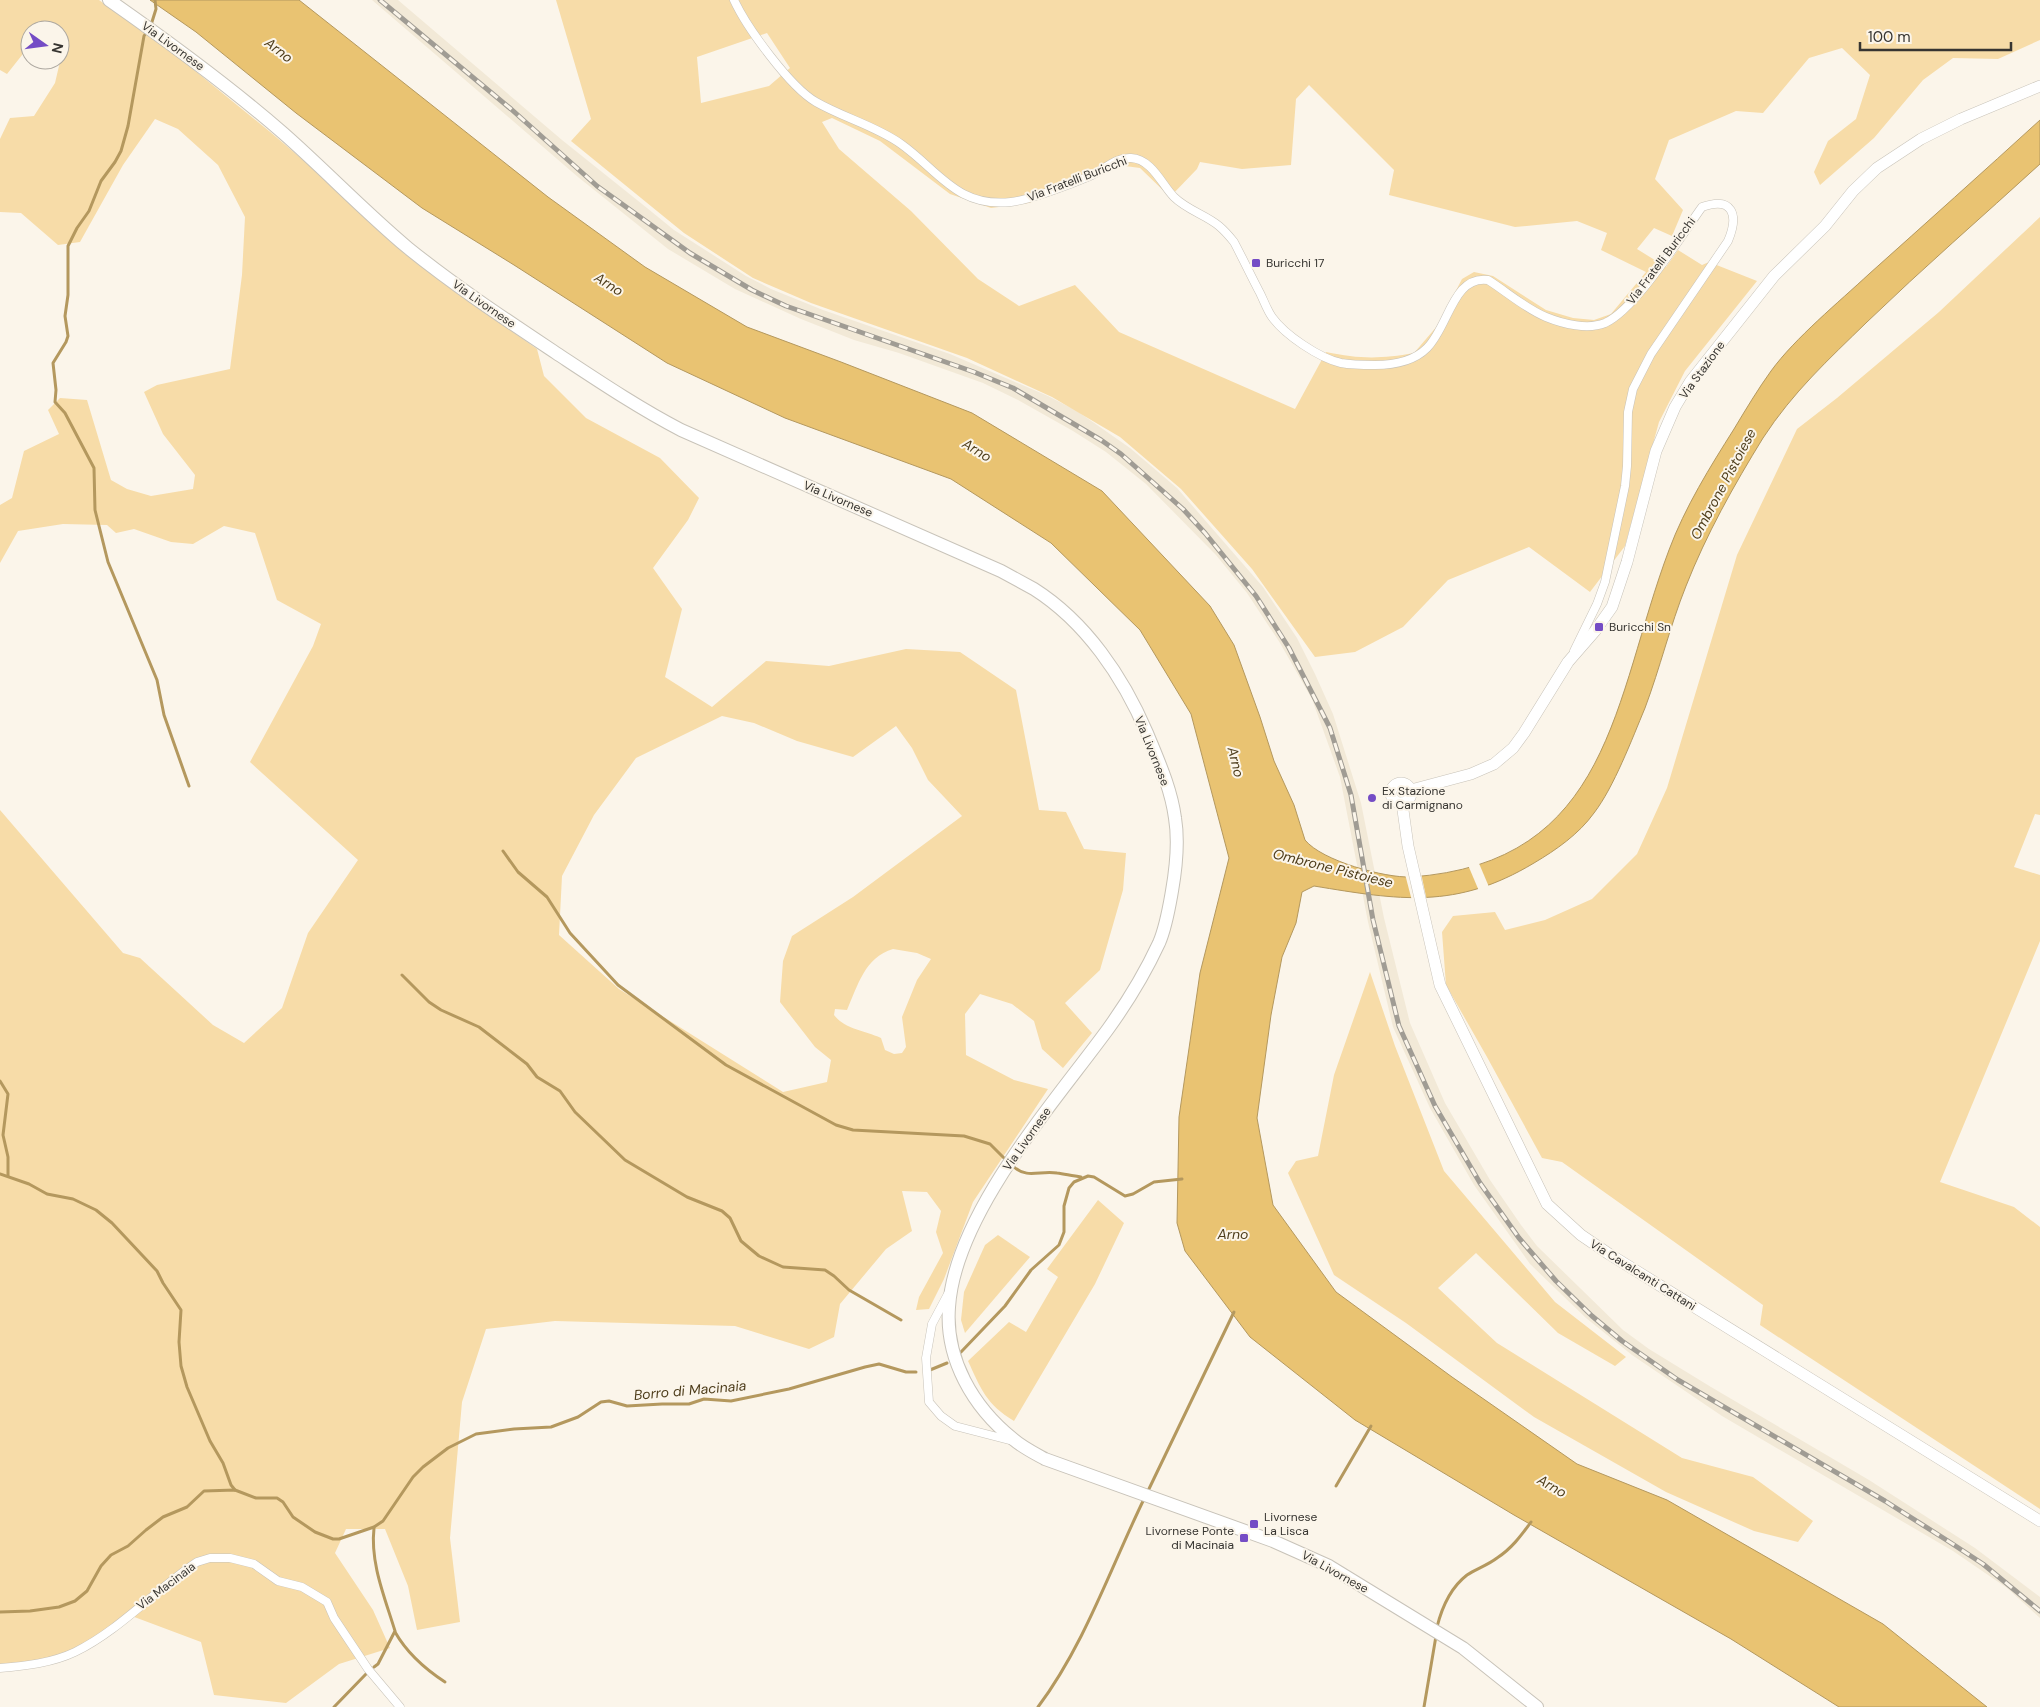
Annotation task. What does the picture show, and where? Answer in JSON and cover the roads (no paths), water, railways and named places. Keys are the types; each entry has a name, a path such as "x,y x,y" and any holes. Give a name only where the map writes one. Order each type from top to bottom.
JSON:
{"main road":[{"name":"Via Livornese","path":"109,0 186,54 282,133 407,246 475,300 647,412 681,430 928,538 1034,589 1066,614 1097,646 1125,688 1165,776 1176,819 1176,864 1170,905 1160,941 1109,1028 1052,1103 1011,1162 972,1228 955,1272 949,1307 950,1340 959,1370 971,1394 989,1417 1014,1441 1044,1459 1273,1541 1329,1566 1463,1648 1537,1707"}],"street":[{"name":"Via Fratelli Buricchi","path":"734,0 740,13 785,74 808,96 901,144 955,191 968,197 990,203 1012,202 1091,176 1115,162 1130,158 1139,160 1164,182 1174,197 1218,225 1231,238 1271,317 1282,328 1320,354 1341,363 1386,365 1414,358 1427,348 1440,331 1456,297 1471,281 1478,279 1488,280 1544,316 1558,321 1594,326 1606,322 1630,305 1702,207 1712,203 1722,204 1730,210 1735,219 1728,241 1651,354 1633,389 1628,412 1625,486 1605,582 1597,604 1568,662"},
{"name":"Via Stazione","path":"1416,884 1402,802 1394,800 1391,794 1392,788 1396,784 1402,783 1407,785 1410,790 1471,774 1494,764 1513,748 1524,734 1568,662 1595,631 1612,607 1627,562 1656,451 1675,407 1690,382 1774,276 1825,226 1853,191 1877,168 1920,139 1961,118 2040,86"},
{"path":"1402,802 1409,798 1410,790"},
{"name":"Via Cavalcanti Cattani","path":"1416,884 1440,985 1534,1178 1548,1204 1566,1223 1609,1254 2040,1521"},
{"path":"953,1286 932,1324 926,1358 929,1402 941,1416 955,1426 1014,1441"},
{"name":"Via Macinaia","path":"0,1668 32,1665 76,1652 100,1637 181,1572 197,1562 210,1558 230,1558 254,1564 278,1581 302,1587 327,1602 334,1618 368,1669 400,1707"}],"water":[{"name":"Arno","path":"150,0 299,0 548,197 645,267 747,327 972,413 1102,491 1210,606 1234,645 1274,761 1294,805 1305,840 1313,848 1339,861 1355,867 1400,877 1411,877 1477,865 1528,841 1566,807 1594,764 1616,715 1675,534 1707,473 1766,378 1792,346 1818,321 2040,120 2040,164 1867,322 1799,391 1774,421 1763,438 1702,548 1675,616 1645,708 1609,790 1588,821 1567,841 1534,863 1506,878 1453,895 1400,897 1314,886 1302,892 1296,923 1282,957 1271,1015 1257,1118 1273,1205 1336,1292 1452,1377 1577,1464 1667,1500 1883,1624 1987,1707 1839,1707 1731,1639 1514,1515 1355,1420 1250,1337 1185,1251 1177,1223 1179,1117 1200,973 1229,858 1191,714 1140,630 1051,543 951,479 785,418 667,363 422,208 296,113 196,32"}],"waterway":[{"path":"151,25 156,9 155,0"},
{"path":"148,30 144,36 128,126 121,151 101,181 89,211 77,228 68,246 68,295 65,316 68,336 53,363 56,390 55,402 65,413 94,468 95,510 108,562 157,680 164,715 189,786"},
{"path":"503,851 518,872 547,897 570,933 618,985 726,1065 836,1125 853,1130 964,1136 990,1144 1004,1158"},
{"path":"402,975 429,1002 441,1010 479,1027 527,1064 537,1077 560,1091 575,1112 625,1160 687,1197 722,1211 730,1218 741,1241 759,1256 783,1267 825,1270 849,1290 901,1320"},
{"path":"0,1081 8,1094 3,1135 8,1157 8,1176"},
{"path":"1014,1167 1024,1173 1051,1172 1081,1177"},
{"path":"0,1174 29,1184 47,1194 73,1199 96,1210 112,1223 157,1271 181,1310 179,1342 181,1366 187,1387 210,1441 223,1463 231,1485 235,1490"},
{"name":"Borro di Macinaia","path":"961,1352 1005,1306 1031,1270 1059,1245 1064,1232 1064,1206 1069,1188 1074,1182 1088,1176 1094,1177 1125,1196 1133,1194 1154,1182 1182,1179"},
{"path":"1147,1493 1234,1312"},
{"name":"Borro di Macinaia","path":"930,1370 947,1363"},
{"name":"Borro di Macinaia","path":"0,1612 30,1611 59,1607 75,1601 87,1591 101,1566 111,1555 128,1546 163,1517 187,1507 204,1491 235,1490 256,1498 277,1498 283,1502 293,1517 315,1532 333,1539 339,1539 374,1527 383,1521 413,1477 423,1467 448,1448 476,1434 551,1427 578,1417 601,1402 609,1401 627,1406 689,1404 704,1399 731,1401 789,1389 879,1364 906,1372 916,1372"},
{"path":"1336,1486 1371,1426"},
{"path":"1038,1707 1070,1658 1096,1606 1144,1499"},
{"path":"1437,1627 1444,1605 1451,1592 1461,1580 1507,1551 1531,1522"},
{"path":"374,1528 373,1541 376,1567 395,1631 378,1664 374,1667"},
{"path":"395,1632 417,1660 445,1682"},
{"path":"1424,1707 1436,1636"},
{"path":"334,1707 366,1674"}],"railway":[{"path":"380,0 511,109 597,186 690,253 752,290 786,306 974,372 1013,388 1101,440 1121,454 1183,509 1256,596 1289,648 1330,728 1351,795 1373,920 1399,1026 1435,1106 1480,1183 1519,1238 1556,1281 1592,1316 1622,1341 1678,1380 1885,1501 1948,1541 1983,1564 2040,1611"}],"place":[{"name":"Buricchi 17","path":"1256,263"},
{"name":"Buricchi Sn","path":"1599,627"},
{"name":"Ex Stazione di Carmignano","path":"1372,798"},
{"name":"Livornese La Lisca","path":"1254,1524"},
{"name":"Livornese Ponte di Macinaia","path":"1244,1538"}],"water label":[{"name":"Ombrone Pistoiese","path":"1723,484"},
{"name":"Ombrone Pistoiese","path":"1333,868"}]}
